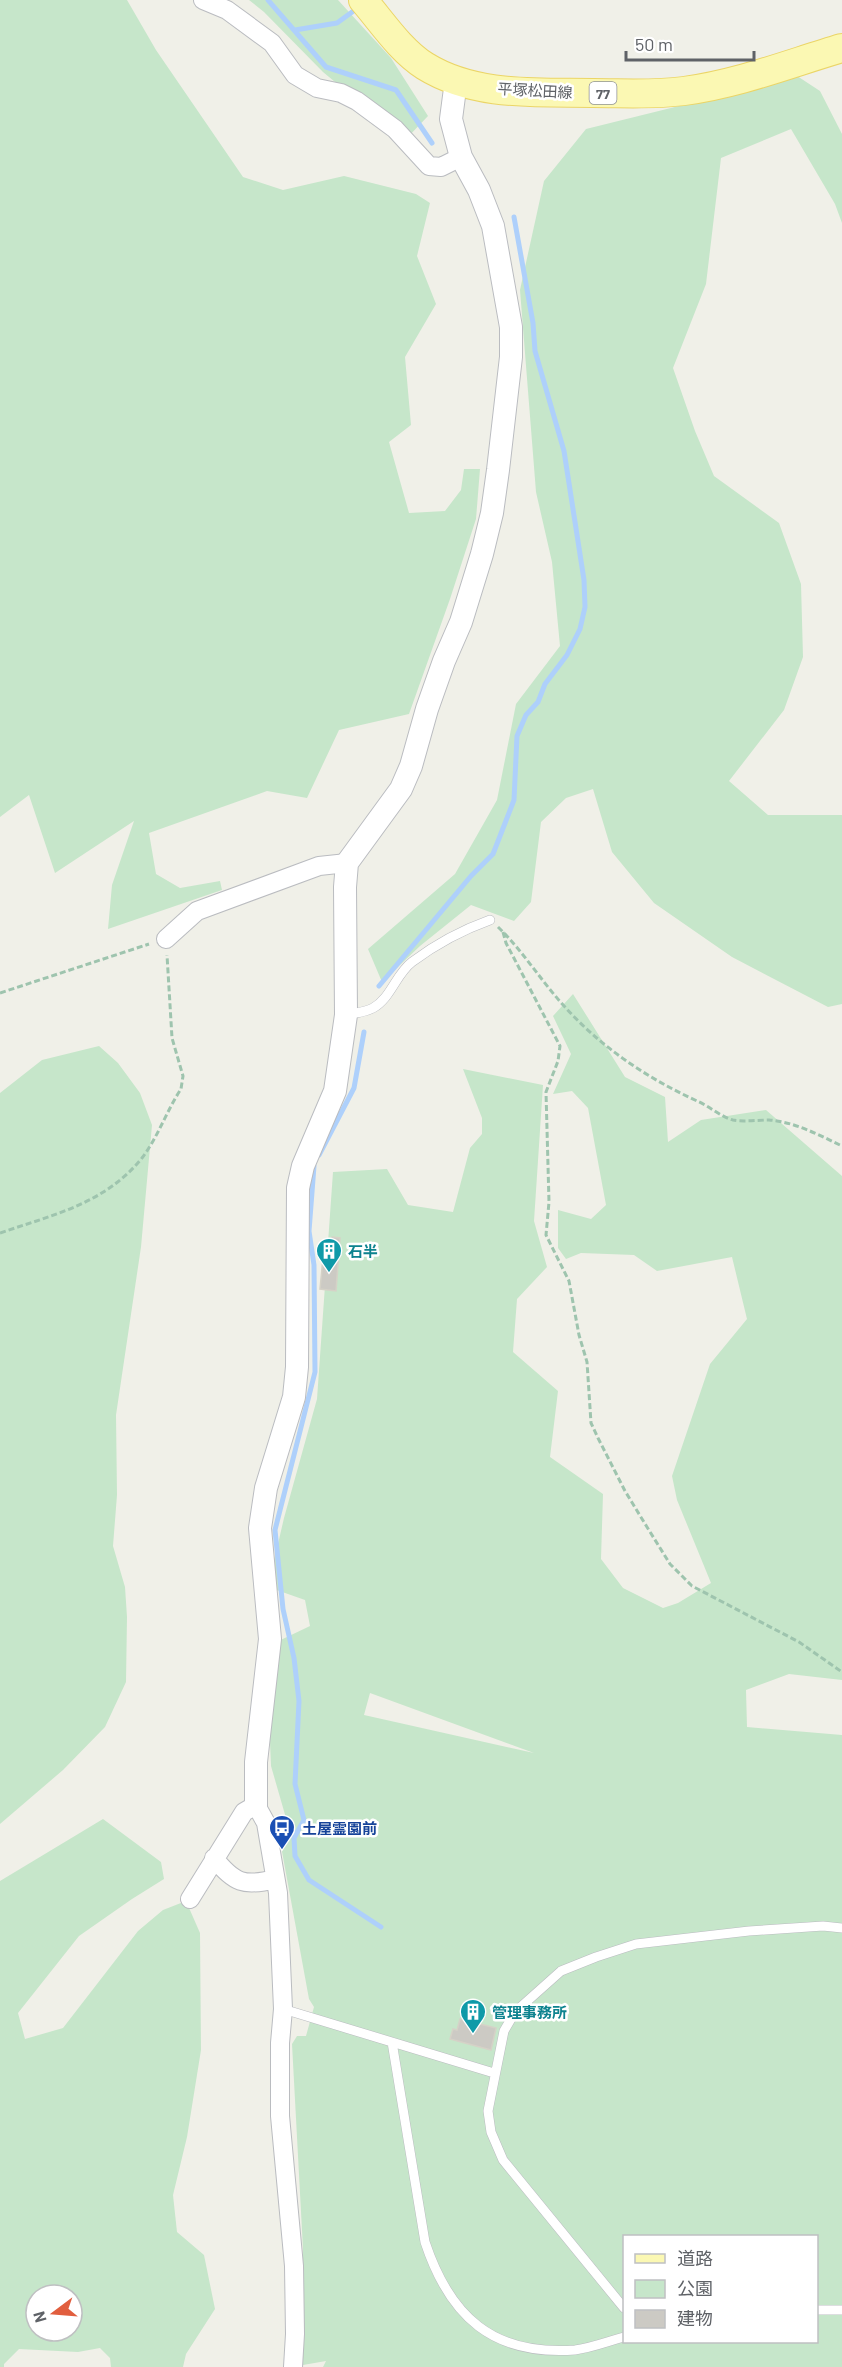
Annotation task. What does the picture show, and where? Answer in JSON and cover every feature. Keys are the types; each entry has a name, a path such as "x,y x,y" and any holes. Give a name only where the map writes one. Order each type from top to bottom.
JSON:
{"main road":[{"name":"平塚松田線","path":"363,0 400,44 425,65 456,81 506,92 685,91 726,82 842,48"}],"street":[{"path":"203,0 227,10 272,43 295,75 317,88 341,93 357,101 395,129 429,165 441,167 460,157"},
{"path":"292,2367 295,2334 294,2266 280,2116 280,2043 283,2009 278,1893 266,1823 256,1805 256,1762 270,1639 260,1528 266,1488 294,1397 297,1367 298,1188 303,1166 335,1090 346,1015 345,887 347,863 401,789 411,766 441,670 461,622 492,513 511,357 511,327 493,226 479,190 460,157 451,119 456,81"},
{"path":"166,939 197,911 319,866 347,863"},
{"path":"190,1899 244,1812 256,1805"},
{"path":"214,1858 228,1876 243,1883 259,1883 275,1879"}],"lane":[{"path":"346,1015 372,1009 383,1000 398,976 411,963 467,928 490,920"},
{"path":"623,2307 503,2160 491,2132 488,2111 504,2031 515,2012 561,1971 636,1944 749,1931 823,1926 842,1928"},
{"path":"283,2009 494,2073"},
{"path":"392,2042 425,2242 444,2289 456,2305 480,2328 503,2341 527,2349 577,2350 623,2337"},
{"path":"818,2310 842,2310"}],"path":[{"path":"490,920 525,956 536,975 566,1008 616,1056 664,1086 734,1120 772,1120 801,1127 842,1146"},
{"path":"503,932 506,943 560,1046 558,1060 546,1092 549,1202 546,1235 568,1281 587,1362 591,1423 625,1491 658,1545 670,1564 692,1586 798,1642 842,1672"},
{"path":"0,993 166,939 172,1038 183,1076 181,1089 143,1156 132,1168 88,1202 0,1233"}],"green space":[{"path":"0,0 127,0 156,50 243,177 283,190 344,176 416,194 430,203 417,256 436,304 405,357 411,425 389,442 409,513 445,511 461,490 464,469 480,469 476,519 409,714 339,730 307,798 267,791 149,833 156,874 180,888 220,881 222,890 108,929 112,885 134,821 55,873 29,795 0,817"},
{"path":"249,0 338,0 391,58 428,116 405,140 323,72 264,12"},
{"path":"791,72 820,91 842,134 842,223 835,204 791,129 721,158 706,284 673,368 714,476 779,523 801,584 803,657 784,710 729,781 768,815 842,815 842,1004 828,1007 732,957 654,903 612,852 593,789 566,798 541,822 531,902 514,921 471,905 420,946 382,982 368,949 455,874 497,800 516,704 560,646 552,562 536,492 520,290 544,181 586,129 691,103"},
{"path":"573,994 625,1077 665,1097 668,1142 701,1120 766,1110 842,1176 842,1680 789,1674 746,1690 747,1727 842,1735 842,2367 323,2367 326,2361 303,2365 303,2249 292,2044 297,2036 306,2036 314,2007 309,1999 281,1846 282,1837 288,1825 271,1766 266,1647 310,1626 305,1600 268,1587 284,1518 317,1399 333,1172 387,1169 408,1205 453,1212 470,1148 482,1134 482,1118 463,1069 543,1085 534,1221 547,1267 517,1299 513,1352 558,1391 550,1457 603,1494 601,1559 623,1588 663,1608 678,1603 711,1583 677,1500 672,1476 710,1364 747,1319 732,1257 657,1271 634,1255 581,1253 566,1259 558,1248 558,1210 591,1219 606,1205 588,1108 572,1091 553,1094 571,1054 553,1016","holes":["370,1693 534,1753 364,1715"]},
{"path":"99,1046 118,1063 140,1093 152,1125 141,1247 116,1415 117,1495 113,1546 125,1587 126,1682 105,1727 63,1770 0,1824 0,1093 42,1060"},
{"path":"103,1819 161,1862 164,1879 79,1936 18,2013 25,2039 63,2028 138,1931 163,1910 186,1901 200,1933 201,2050 187,2137 173,2195 177,2232 204,2255 215,2309 186,2354 183,2367 111,2367 110,2358 100,2348 78,2352 19,2349 4,2364 4,2367 0,2367 0,1881"}],"building":[{"name":"石半","path":"332,1237 340,1238 336,1291 320,1289 323,1258 326,1258 326,1247 331,1248"},
{"name":"管理事務所","path":"460,2019 496,2028 491,2050 450,2039 453,2029 457,2030"}],"waterway":[{"path":"268,0 326,67 396,90 432,143"},
{"path":"295,30 337,23 359,7"},
{"path":"379,986 471,876 493,854 514,800 517,736 526,715 538,702 545,684 567,655 580,629 585,607 584,580 564,451 535,351 533,323 514,217"},
{"path":"319,1155 354,1088 364,1032"},
{"path":"314,1166 309,1231 314,1265 315,1372 275,1530 283,1609 294,1658 299,1701 295,1784 304,1820 294,1838 295,1856 309,1880 381,1927"}],"place":[{"name":"石半","path":"329,1274"},
{"name":"土屋霊園前","path":"282,1851"},
{"name":"管理事務所","path":"473,2035"}]}
